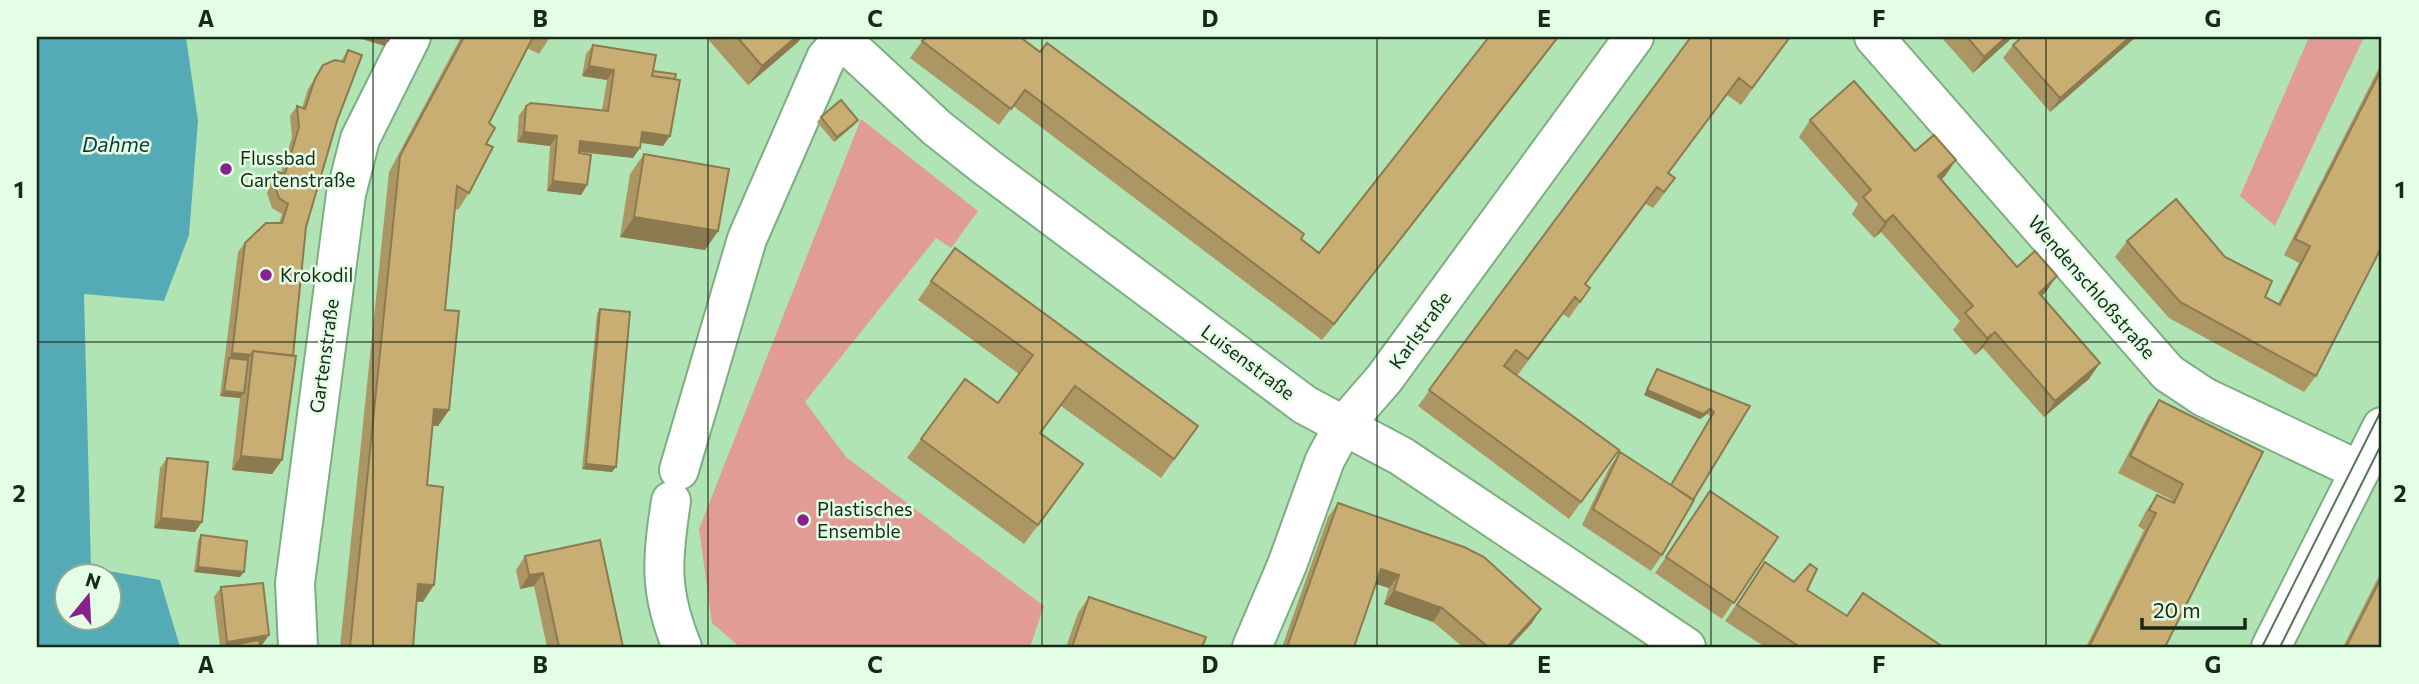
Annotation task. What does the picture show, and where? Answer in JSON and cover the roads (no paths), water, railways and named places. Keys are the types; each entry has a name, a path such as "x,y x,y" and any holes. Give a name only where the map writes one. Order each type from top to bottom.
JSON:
{"street":[{"name":"Gartenstraße","path":"298,647 295,583 346,194 360,139 411,37"},
{"name":"Karlstraße","path":"1252,647 1287,565 1325,460 1344,425 1384,379 1634,37"},
{"name":"Wendenschloßstraße","path":"1874,37 2168,373 2204,397 2360,471"},
{"name":"Luisenstraße","path":"840,38 937,128 985,166 1305,405 1401,456 1686,647"},
{"path":"680,644 668,613 664,590 663,552 675,486 747,239 826,58 840,38"},
{"path":"2270,647 2382,427"}],"water":[{"name":"Dahme","path":"37,37 186,37 198,121 189,235 164,301 84,294 91,562 52,562 52,632 122,632 122,573 160,580 180,647 37,647"}],"tram line":[{"path":"2262,647 2382,409"},
{"path":"2280,647 2382,443"}],"place":[{"name":"Flussbad Gartenstraße","path":"226,169"},
{"name":"Krokodil","path":"266,275"},
{"name":"Plastisches Ensemble","path":"803,520"}]}
